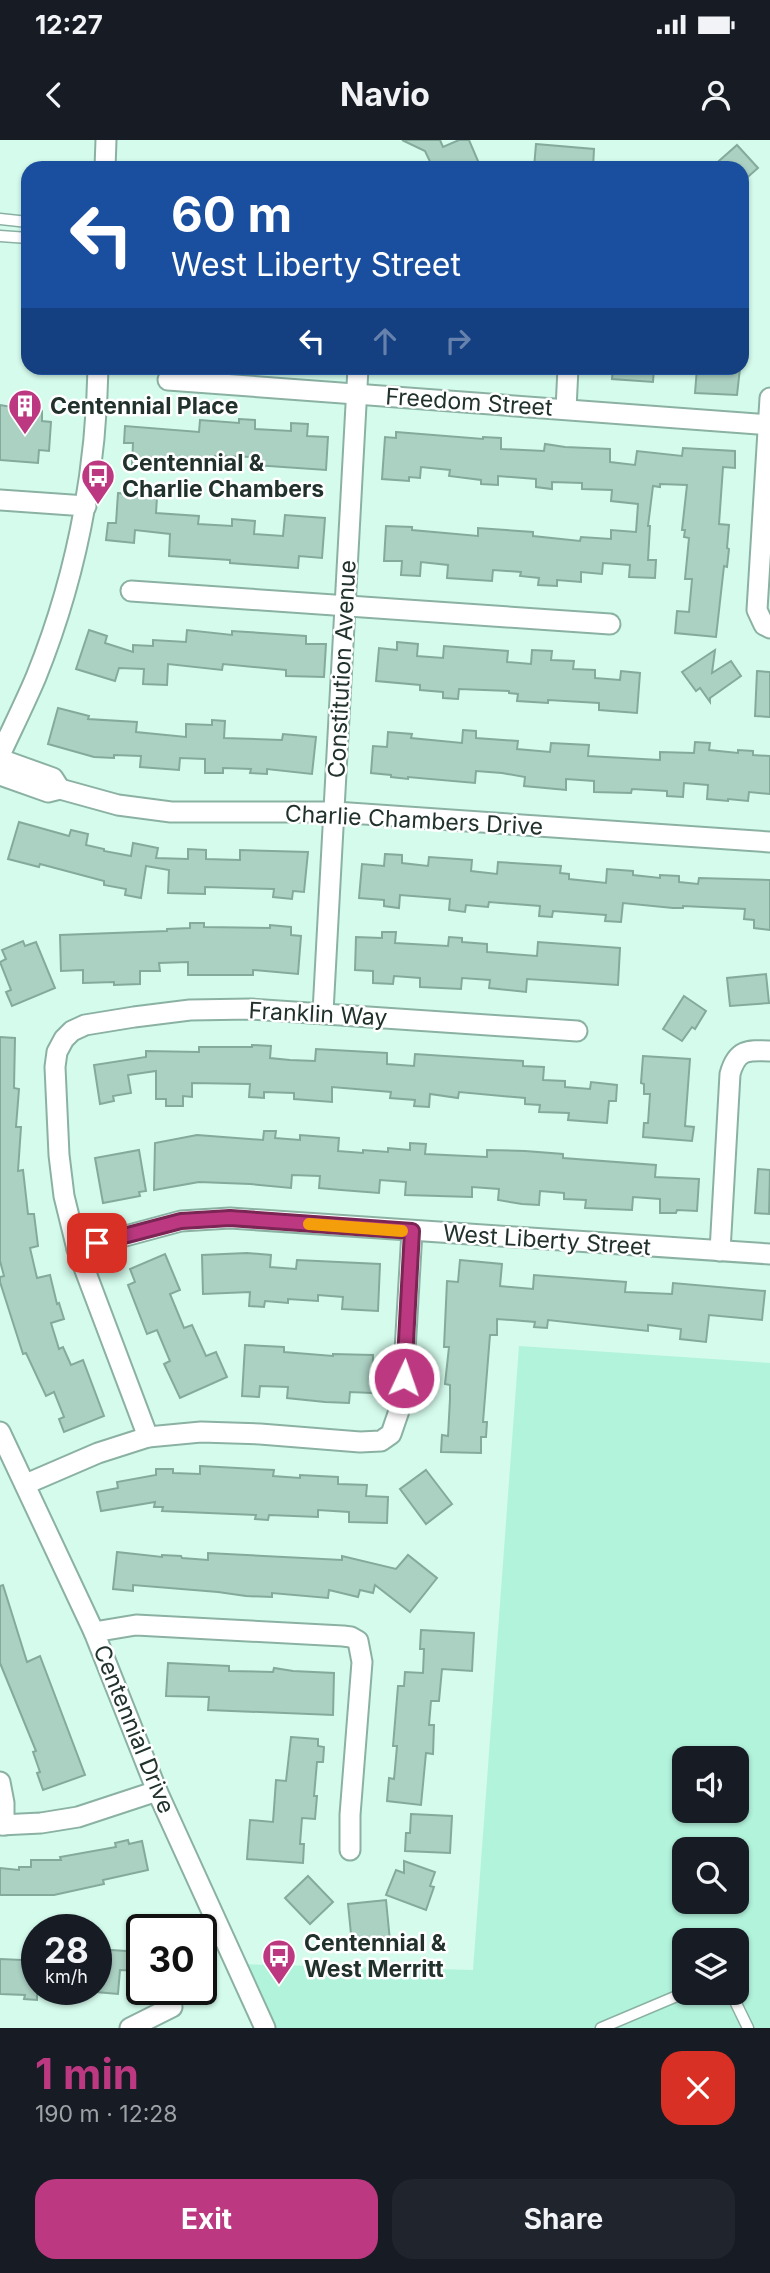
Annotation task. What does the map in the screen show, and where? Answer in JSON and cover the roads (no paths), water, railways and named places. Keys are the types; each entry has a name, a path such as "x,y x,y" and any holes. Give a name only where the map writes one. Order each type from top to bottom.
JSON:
{"street":[{"path":"105,161 106,140"},
{"path":"0,757 36,677 71,568 86,506 98,375"},
{"name":"Constitution Avenue","path":"323,1012 357,375"},
{"path":"566,409 568,375"},
{"name":"Freedom Street","path":"167,380 769,425"},
{"path":"767,626 757,610 770,398"},
{"path":"0,500 86,506"},
{"path":"131,591 610,624"},
{"name":"Charlie Chambers Drive","path":"0,757 53,778 60,789"},
{"name":"Charlie Chambers Drive","path":"0,775 48,792 60,789 118,805 171,813 335,812 770,842"},
{"name":"Franklin Way","path":"76,1249 64,1196 55,1104 55,1067 57,1052 64,1039 72,1031 85,1025 190,1010 251,1009 577,1031"},
{"path":"720,1251 730,1074 737,1058 749,1050 770,1051"},
{"name":"West Liberty Street","path":"76,1249 181,1221 230,1218 770,1254"},
{"path":"26,1484 98,1453 148,1437 201,1433 260,1434 360,1442 381,1441 391,1434 402,1402 412,1231"},
{"path":"76,1249 148,1437"},
{"name":"Centennial Drive","path":"0,1432 94,1632 157,1791 265,2028"},
{"path":"94,1632 136,1625 343,1636 358,1641 362,1662 350,1815 350,1850"},
{"path":"0,1782 4,1802 2,1825 78,1818 157,1791"},
{"path":"130,2028 172,2007"}],"lane":[{"path":"0,219 21,221"},
{"path":"0,236 21,238"},
{"path":"601,2028 672,1998"},
{"path":"737,2005 748,2028"}],"place":[{"name":"Centennial Place","path":"25,436"},
{"name":"Centennial & Charlie Chambers","path":"98,506"},
{"name":"Centennial & West Merritt","path":"279,1986"}]}
